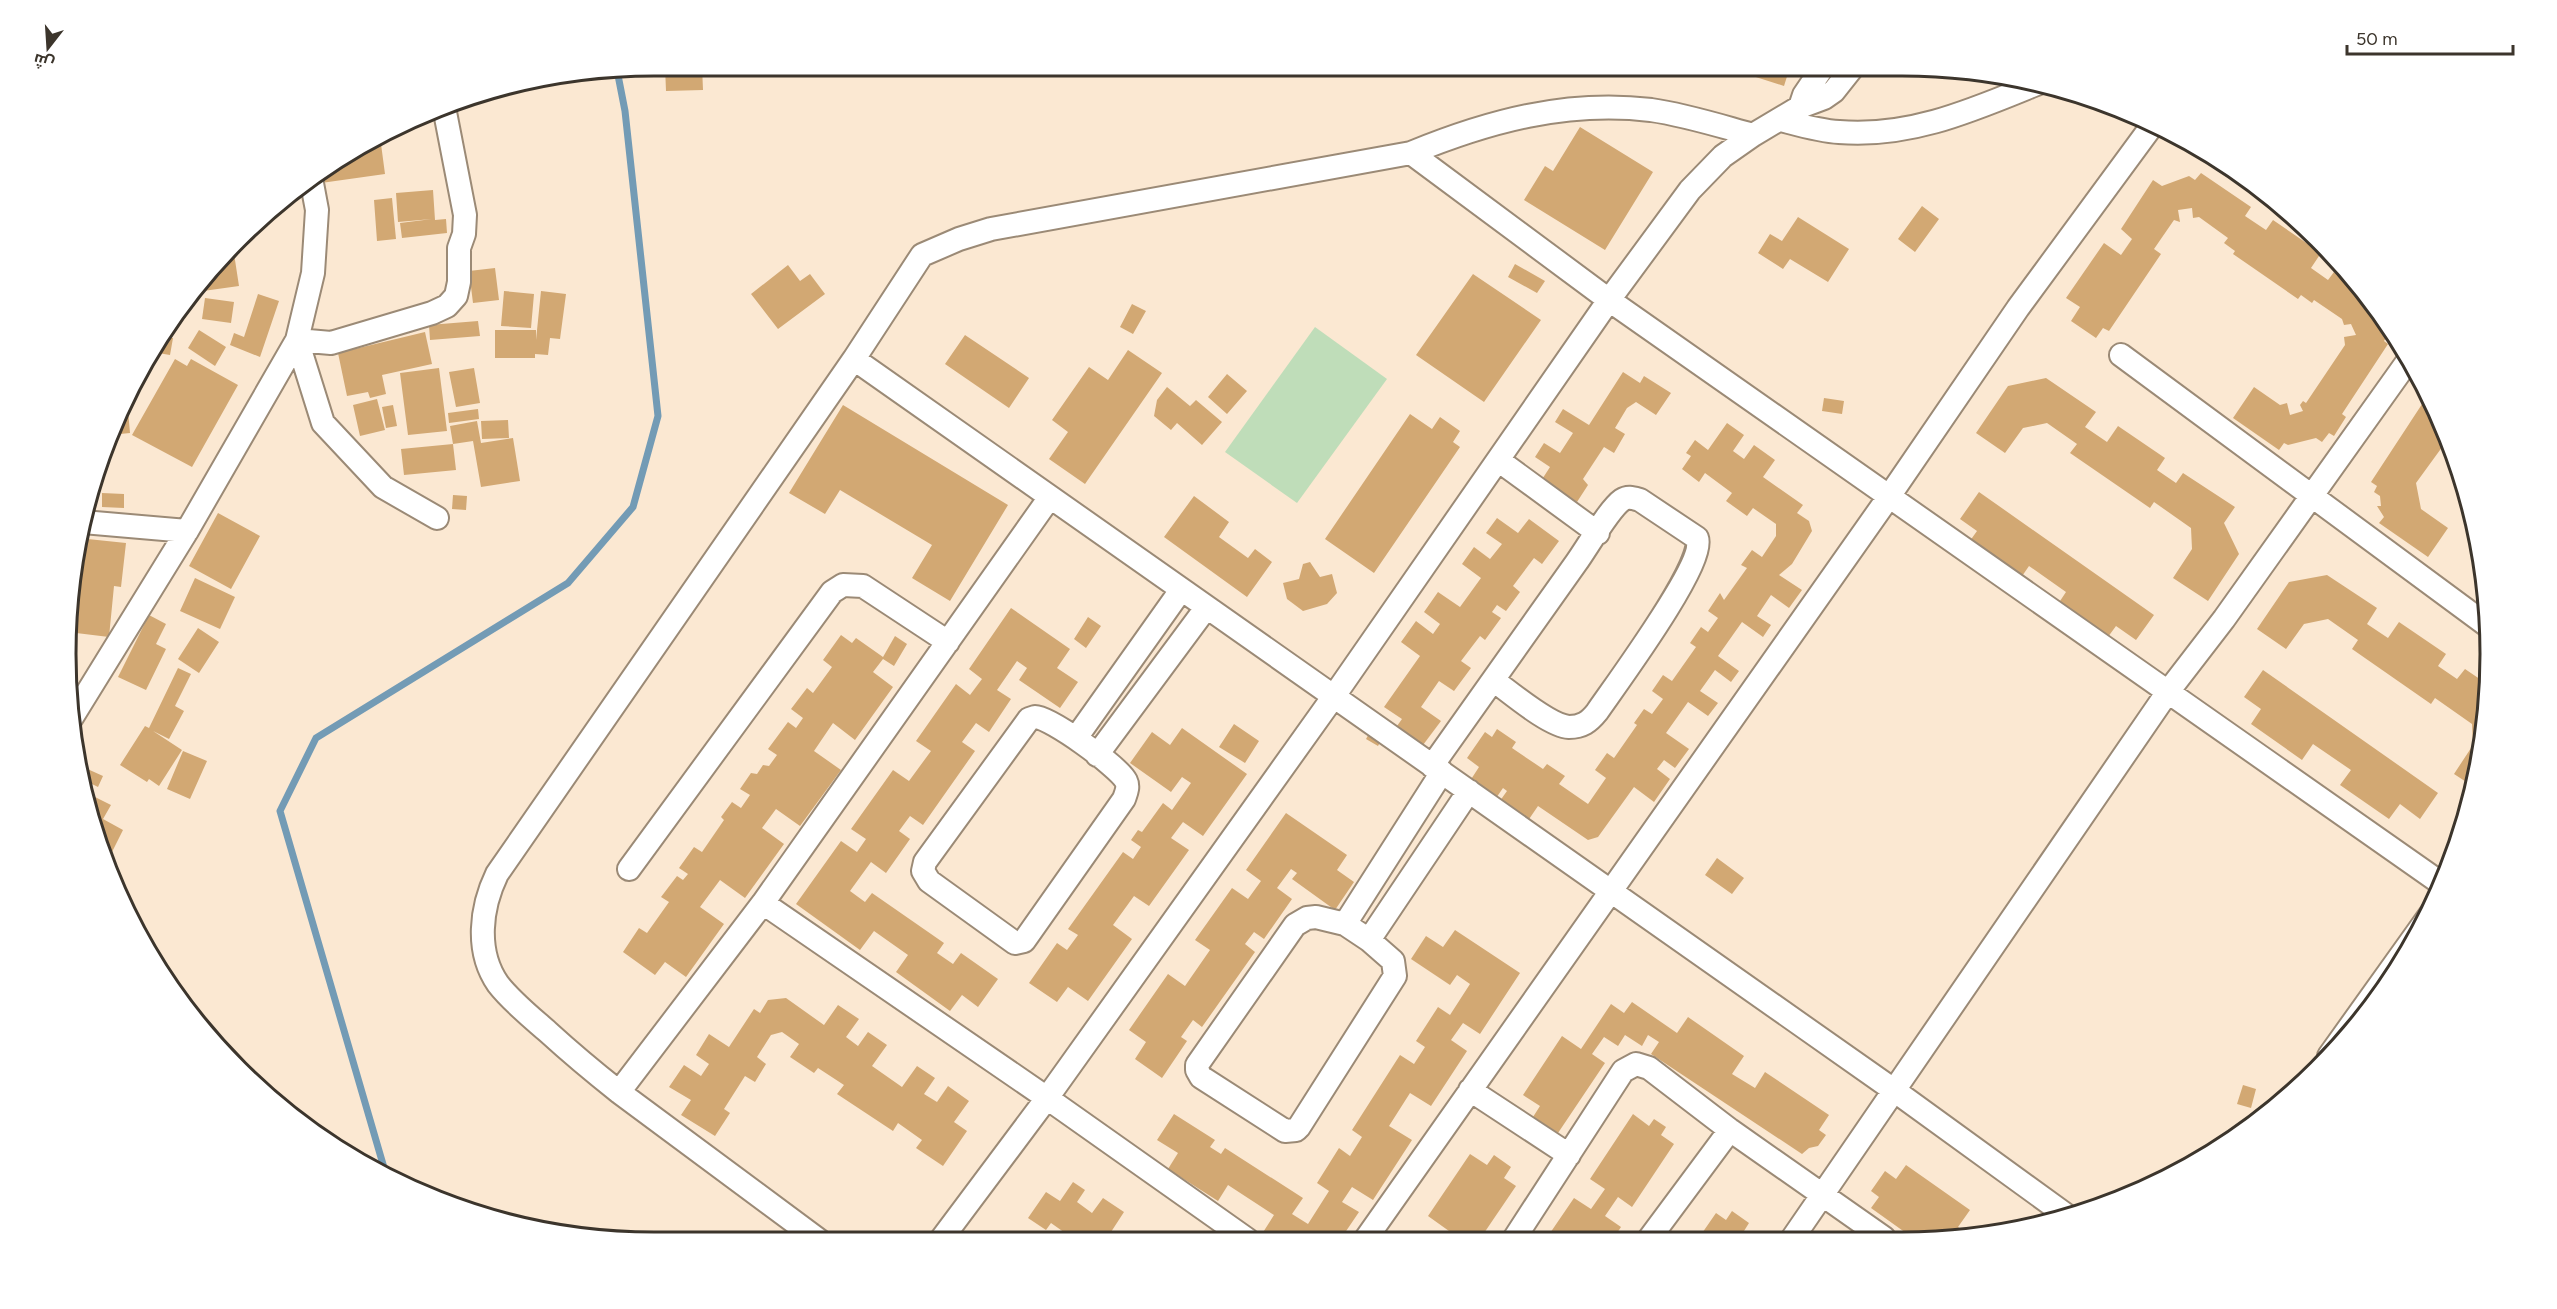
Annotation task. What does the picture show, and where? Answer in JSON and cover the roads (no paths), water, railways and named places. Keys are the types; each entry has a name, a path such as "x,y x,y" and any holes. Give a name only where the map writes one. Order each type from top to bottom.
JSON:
{"street":[{"path":"1800,107 1804,94 1817,76"},
{"path":"947,1232 1047,1098 1334,696 1609,300 1690,190 1723,156 1800,107 1824,98 1834,91 1846,76"},
{"path":"1781,120 1839,132 1924,126 1955,117 2023,90"},
{"path":"808,1232 619,1092 520,1007 497,982 487,957 481,920 487,894 497,874 854,359 922,255 959,238 991,229 1411,153 1455,135 1508,119 1550,111 1594,106 1670,114 1753,135"},
{"path":"297,340 331,343 432,313 447,306 456,296 459,282 459,248 464,234 465,215 444,116"},
{"path":"1371,1232 1888,498 2018,308 2148,131"},
{"path":"1411,153 1609,300 1888,498 2435,879"},
{"path":"79,706 187,531 297,340 313,273 317,210 313,189"},
{"path":"297,340 323,423 383,487 437,518"},
{"path":"2121,355 2479,619"},
{"path":"854,359 1611,890 2060,1211"},
{"path":"1797,1232 2167,693 2224,619 2404,367"},
{"path":"1498,460 1598,532"},
{"path":"619,1092 763,903 1050,497"},
{"path":"1345,924 1493,680 1618,504 1624,498 1631,497 1640,500 1694,536 1699,543 1688,572 1666,611 1597,712 1582,726 1562,726 1493,680"},
{"path":"92,523 187,531"},
{"path":"629,869 832,592 843,585 863,586 948,642"},
{"path":"1076,738 1181,590"},
{"path":"1096,755 1206,608"},
{"path":"1041,717 1076,738 1096,755 1124,778 1127,790 1124,799 1024,941 1015,944 1010,942 929,881 923,871 925,862 1029,719 1041,717"},
{"path":"1369,940 1469,791"},
{"path":"763,903 1047,1098 1237,1232"},
{"path":"1316,917 1345,924 1369,940 1395,965 1392,984 1296,1130 1285,1131 1201,1077 1197,1070 1199,1059 1295,925 1307,918 1316,917"},
{"path":"1519,1232 1623,1071 1633,1065 1641,1064 1730,1130 1876,1232"},
{"path":"1470,1090 1569,1155"},
{"path":"1654,1232 1730,1130"}],"waterway":[{"path":"383,1165 280,811 316,738 568,583 633,507 658,416 625,111 619,78"}]}
